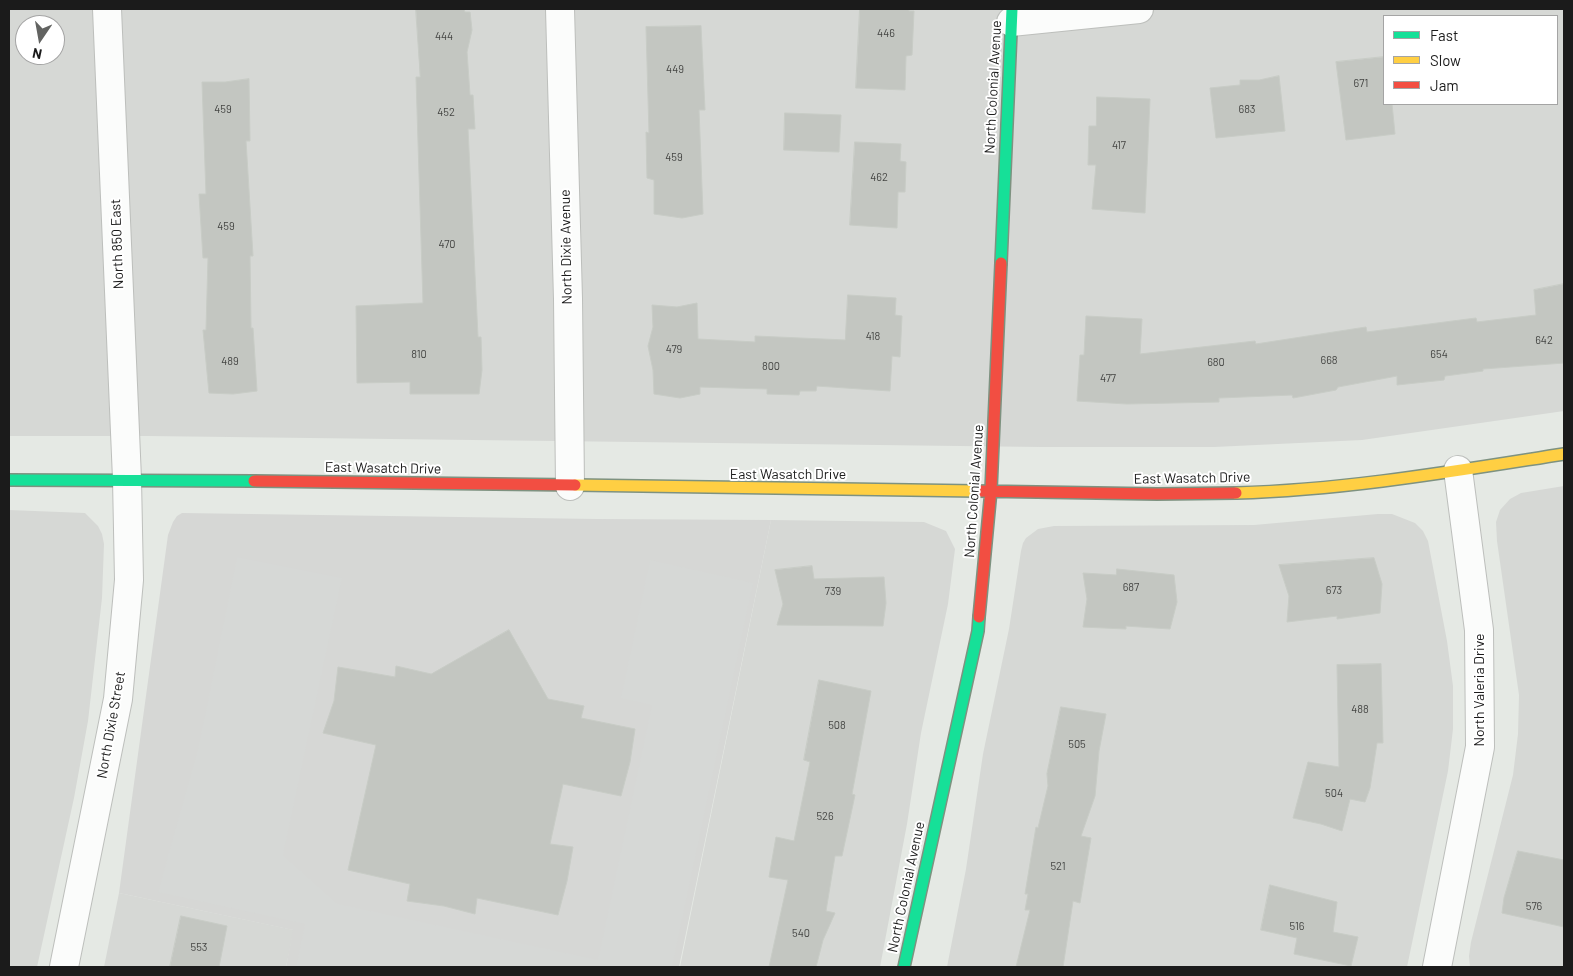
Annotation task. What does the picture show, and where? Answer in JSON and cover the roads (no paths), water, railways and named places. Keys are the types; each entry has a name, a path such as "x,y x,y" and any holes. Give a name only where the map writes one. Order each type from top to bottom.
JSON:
{"street":[{"name":"North 850 East","path":"107,9 127,479"},
{"name":"North Dixie Avenue","path":"560,9 568,298 570,486"},
{"path":"1011,15 1139,9"},
{"name":"North Colonial Avenue","path":"904,967 978,630 991,490 1011,15"},
{"name":"East Wasatch Drive","path":"9,480 127,479 1219,494 1302,490 1349,485 1564,454"},
{"name":"North Valeria Drive","path":"1437,967 1480,747 1479,630 1458,470"},
{"name":"North Dixie Street","path":"64,967 118,699 129,580 127,479"}]}
